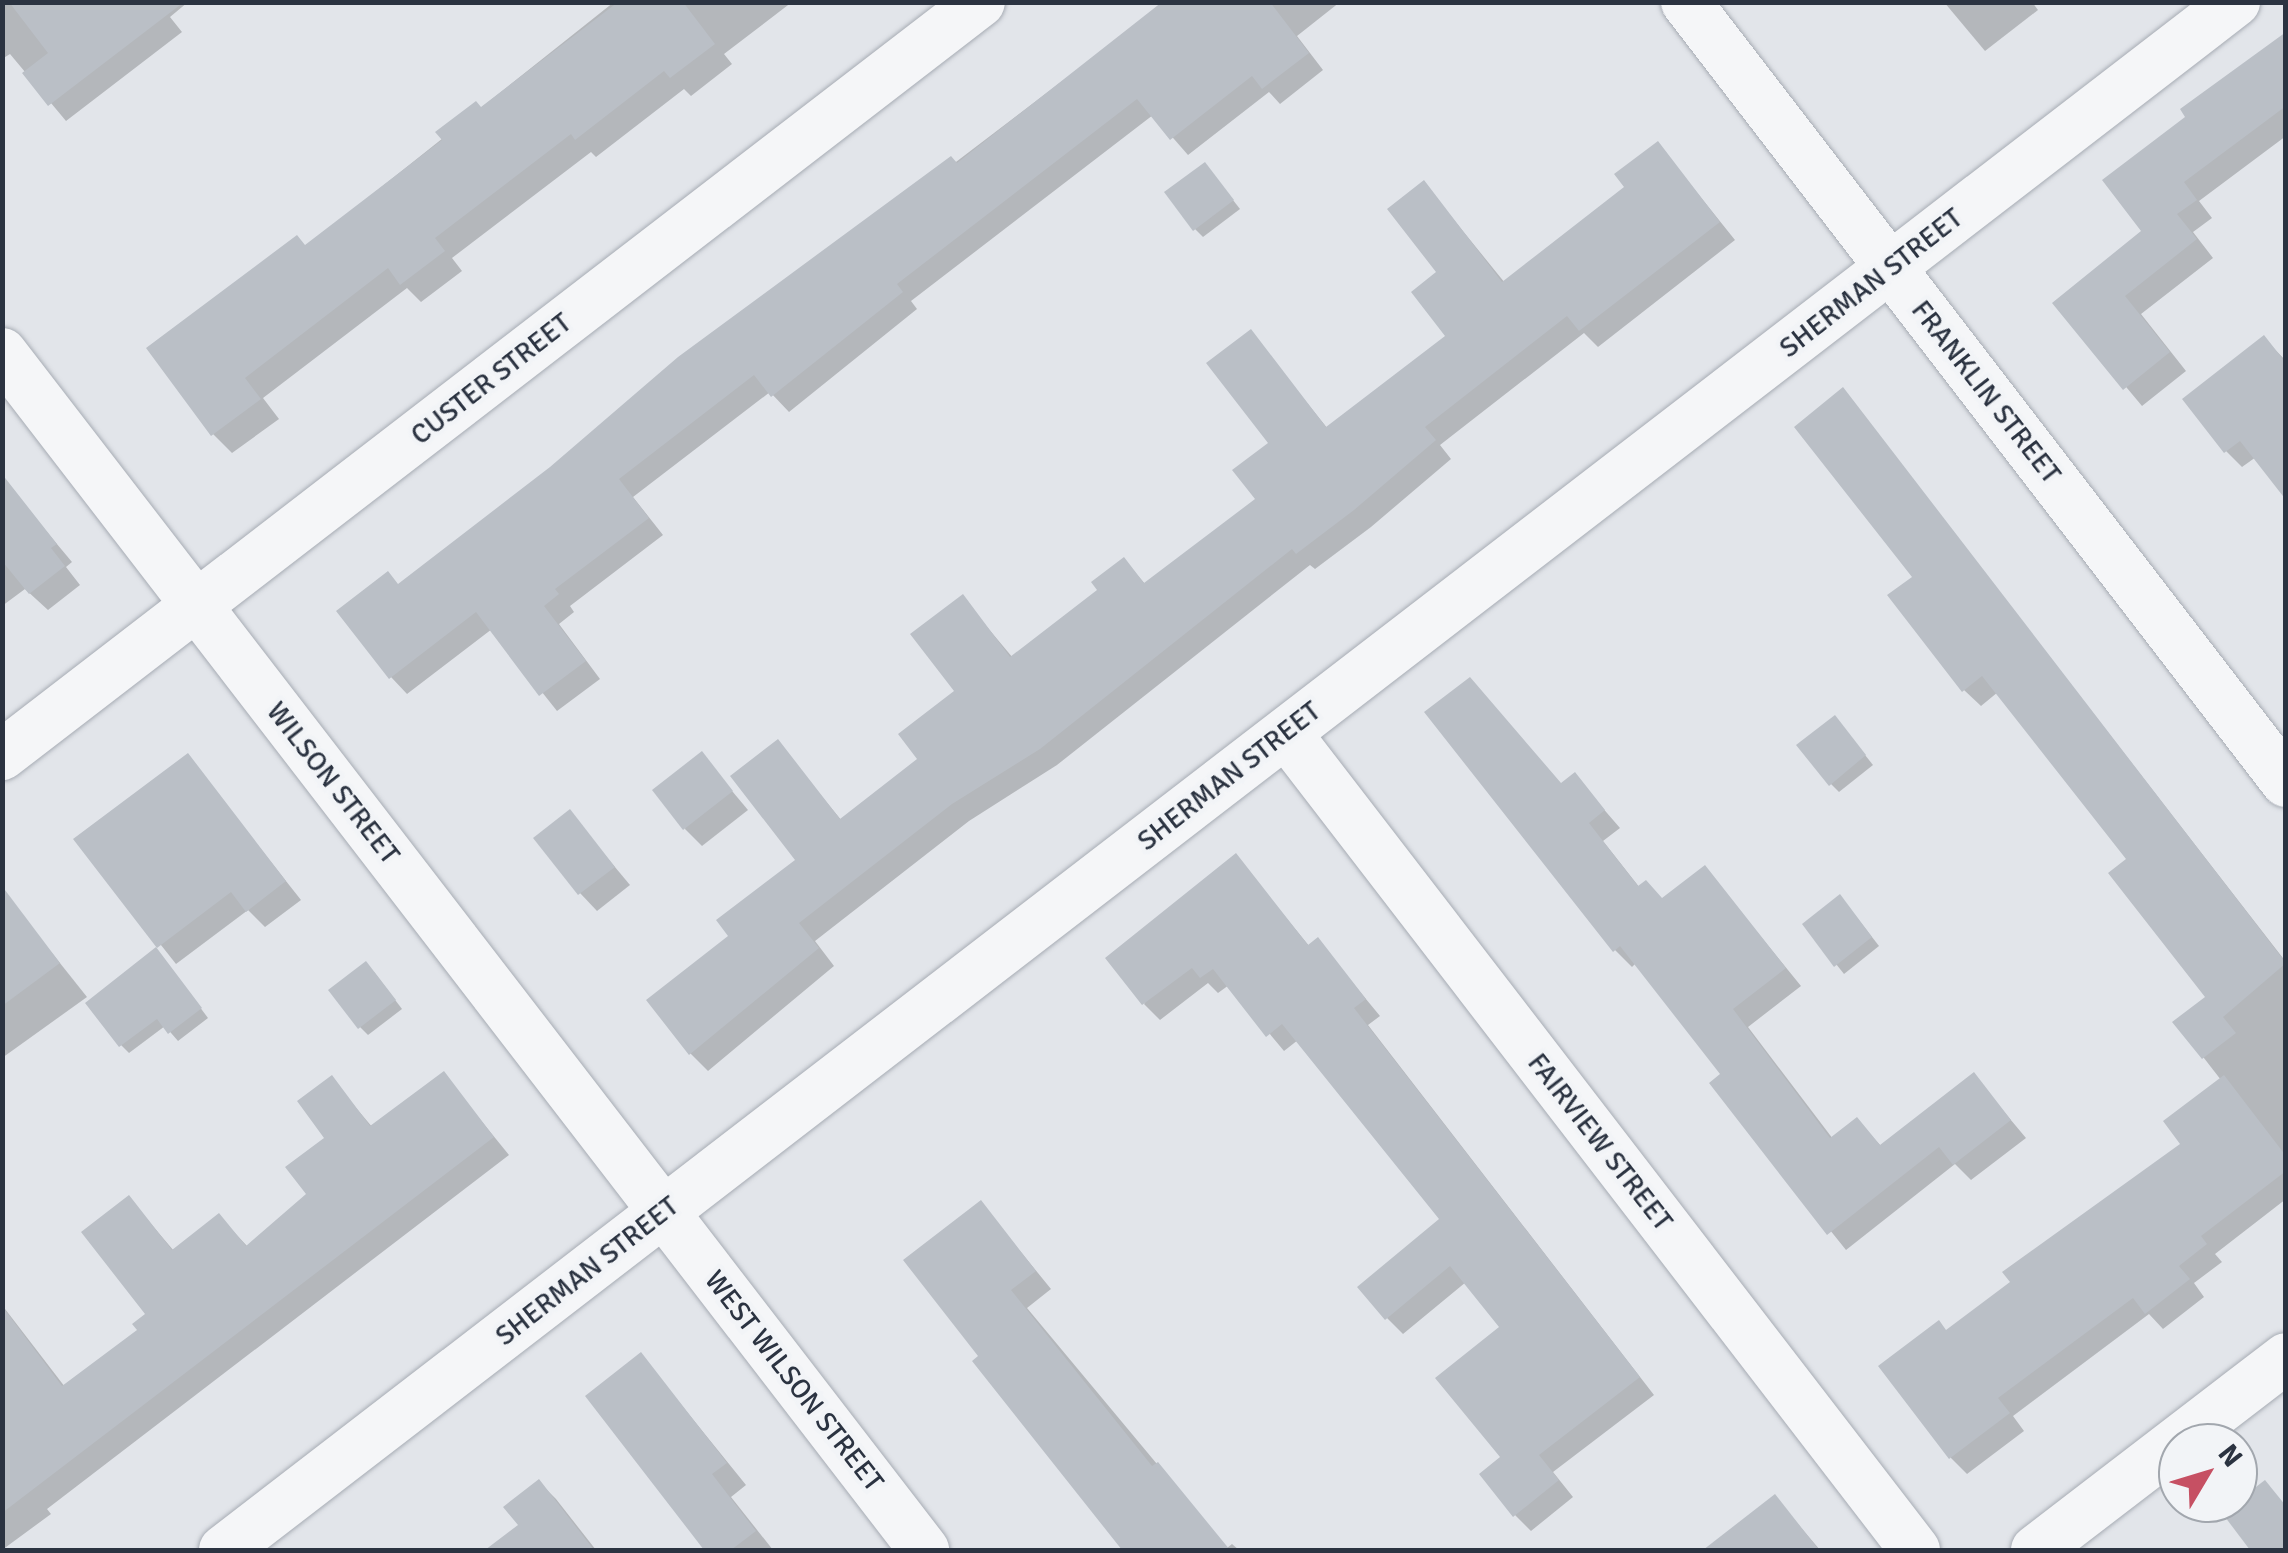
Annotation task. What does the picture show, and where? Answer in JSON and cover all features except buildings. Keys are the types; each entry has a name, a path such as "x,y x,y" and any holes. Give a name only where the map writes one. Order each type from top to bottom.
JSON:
{"street":[{"name":"CUSTER STREET","path":"2,755 980,2"},
{"name":"FRANKLIN STREET","path":"1686,2 2286,782"},
{"name":"SHERMAN STREET","path":"224,1550 2235,2"},
{"name":"WILSON STREET","path":"2,353 664,1212"},
{"name":"FAIRVIEW STREET","path":"1286,733 1915,1550"},
{"name":"WEST WILSON STREET","path":"664,1212 924,1550"},
{"path":"2036,1550 2286,1358"}]}
